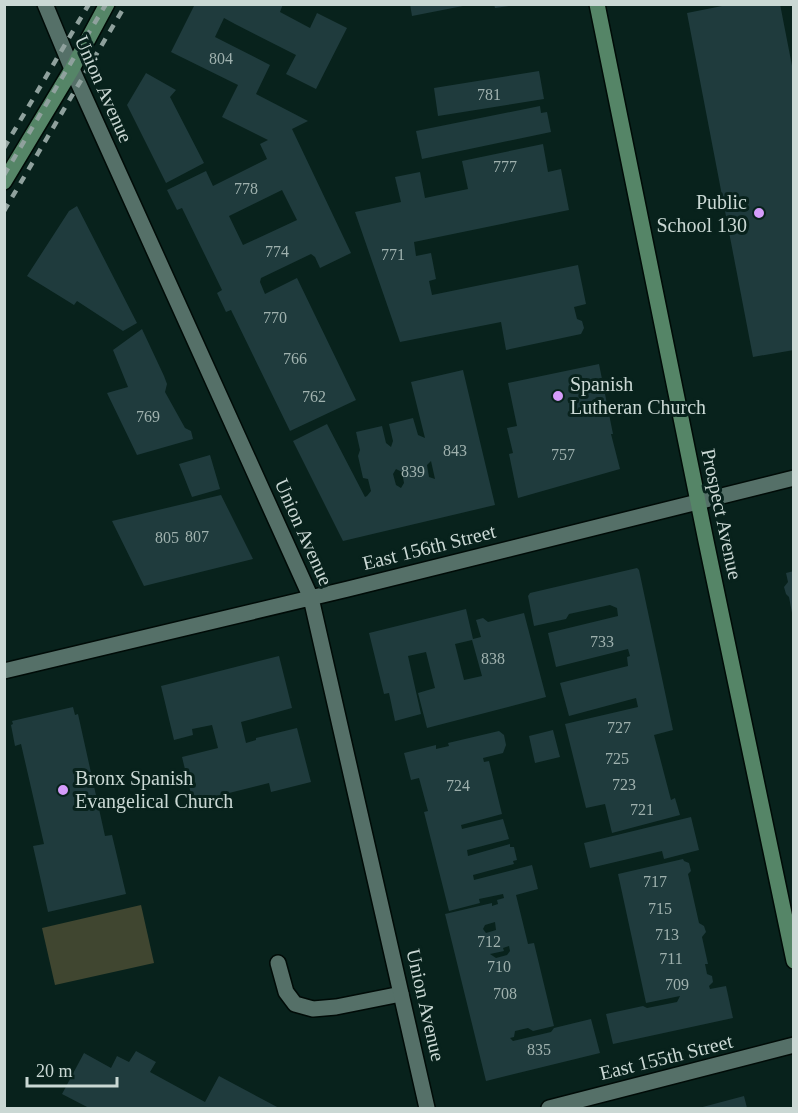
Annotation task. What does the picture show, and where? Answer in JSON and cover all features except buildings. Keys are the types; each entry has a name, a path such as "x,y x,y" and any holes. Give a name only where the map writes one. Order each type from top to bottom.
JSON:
{"street":[{"name":"Union Avenue","path":"45,4 72,69 311,598 428,1108"},
{"path":"4,182 72,69 107,4"},
{"name":"Prospect Avenue","path":"597,4 794,961"},
{"name":"East 156th Street","path":"4,670 311,598 794,478"},
{"path":"278,963 286,992 295,1004 313,1010 401,994"},
{"name":"East 155th Street","path":"549,1108 794,1045"}],"green space":[{"path":"141,905 154,963 55,985 42,928"}],"railway":[{"path":"4,148 89,4"},
{"path":"4,175 106,4"},
{"path":"4,211 126,4"}],"place":[{"name":"Public School 130","path":"759,213"},
{"name":"Spanish Lutheran Church","path":"558,396"},
{"name":"Bronx Spanish Evangelical Church","path":"63,790"}]}
